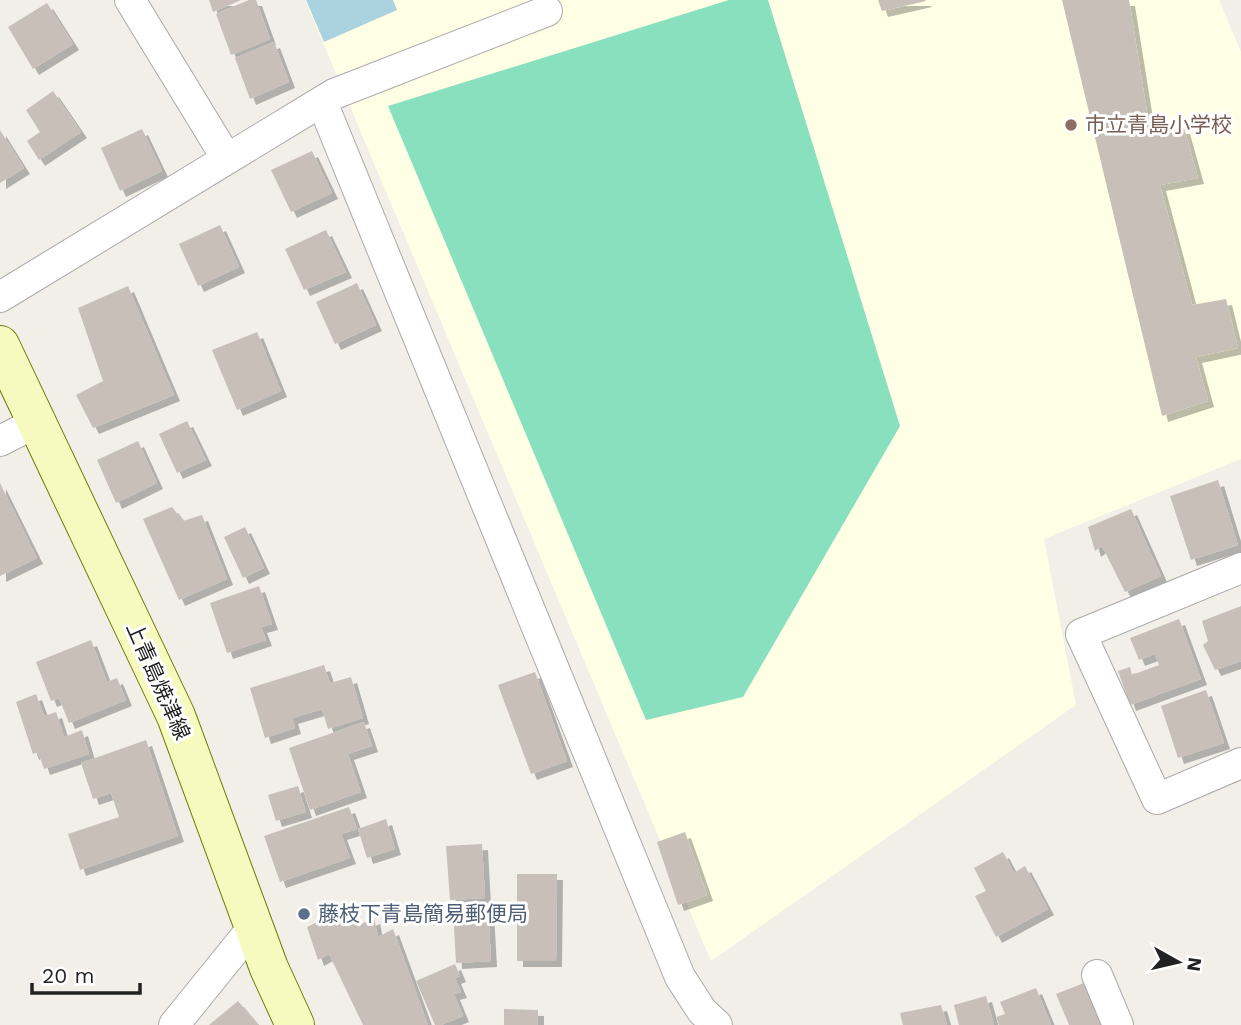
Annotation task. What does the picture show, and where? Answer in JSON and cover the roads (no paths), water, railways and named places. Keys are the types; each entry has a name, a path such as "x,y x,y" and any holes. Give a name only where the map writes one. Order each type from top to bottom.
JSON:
{"main road":[{"name":"上青島焼津線","path":"0,345 176,716 254,926 295,1025"}],"street":[{"path":"130,0 227,159"},
{"path":"0,297 334,94 547,11"},
{"path":"322,102 680,977 702,1011 717,1025"},
{"path":"0,441 37,422"},
{"path":"1241,568 1081,634 1157,799 1241,763"},
{"path":"174,1025 254,926"},
{"path":"1097,975 1118,1025"}],"water":[{"path":"306,0 393,0 397,10 324,42"}],"place":[{"name":"市立青島小学校","path":"1071,125"},
{"name":"藤枝下青島簡易郵便局","path":"304,914"}]}
